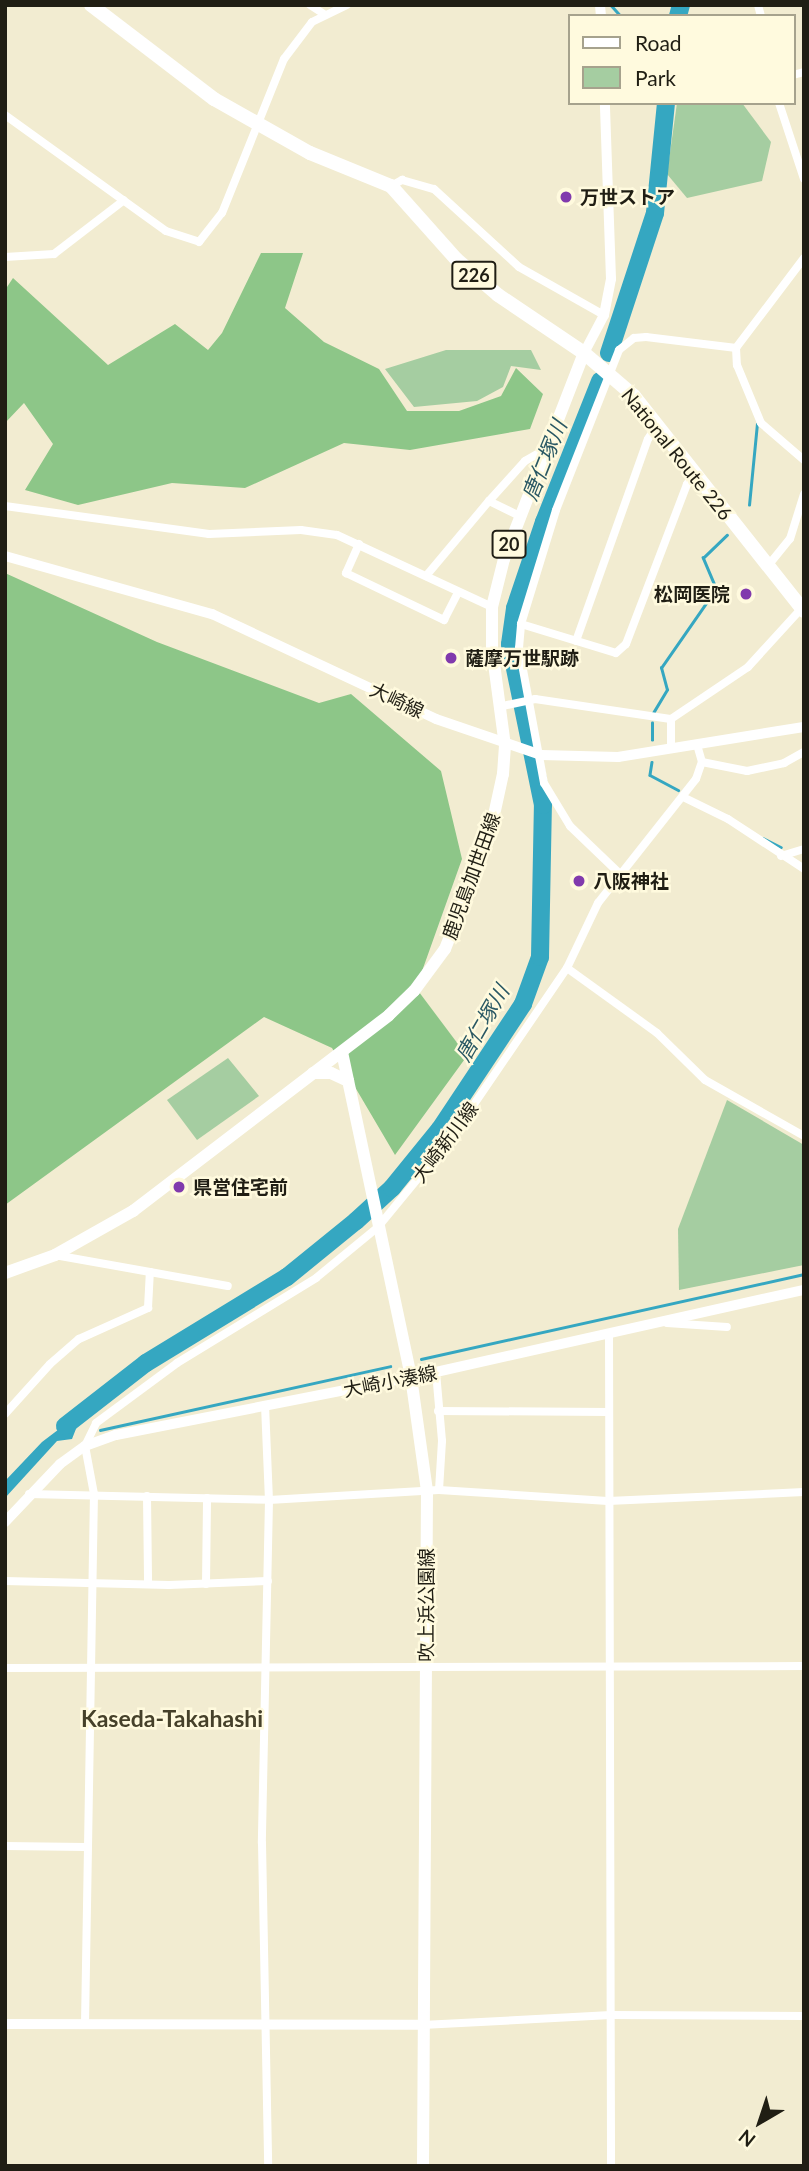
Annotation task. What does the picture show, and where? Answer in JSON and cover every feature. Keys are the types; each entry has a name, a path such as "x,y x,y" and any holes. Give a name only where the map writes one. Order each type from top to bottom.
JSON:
{"highway":[{"name":"National Route 226","path":"91,5 190,83 256,124 310,153 391,186 456,260 498,295 609,372 658,425 766,567 803,610"}],"main road":[{"name":"鹿児島加世田線","path":"5,1273 55,1255 132,1211 342,1052 414,991 445,949 489,838 505,746 498,707 492,607 520,516 584,353"},
{"name":"吹上浜公園線","path":"342,1052 433,1490 426,1667 423,2166"},
{"path":"313,1073 331,1073 348,1081"}],"street":[{"path":"310,5 324,14"},
{"path":"5,115 166,231 199,242 222,213 284,59 312,22 347,5"},
{"path":"584,353 604,315 611,279 605,105"},
{"path":"780,105 804,179"},
{"path":"391,186 402,180 434,189 519,267 604,315"},
{"path":"5,257 54,254 124,200"},
{"path":"804,258 736,348 737,365 761,423 804,460"},
{"path":"620,874 570,826 544,783 519,648 521,624 556,510 619,350 634,338 736,348"},
{"path":"576,641 648,439 658,425"},
{"path":"426,576 525,460 548,447"},
{"path":"521,624 616,653 626,644 687,485 695,474"},
{"path":"766,567 790,540 804,494"},
{"path":"489,500 520,516"},
{"path":"5,506 209,534 316,531 359,544 457,594 492,607"},
{"path":"359,544 346,573 444,620 457,594"},
{"name":"大崎線","path":"5,556 212,614 436,719 505,746 539,754 590,759 804,727"},
{"path":"498,707 528,700 671,719 748,667 803,610"},
{"path":"671,719 671,749"},
{"path":"697,744 702,762 747,771 776,766 804,752"},
{"name":"大崎新川線","path":"85,1446 96,1423 132,1395 316,1278 377,1222 451,1138 567,968 598,904 682,797 702,762"},
{"path":"682,797 728,819 804,869"},
{"path":"782,856 804,849"},
{"path":"567,968 657,1032 705,1080 804,1136"},
{"path":"55,1255 228,1286"},
{"path":"7,1409 50,1364 79,1339 148,1308 150,1272"},
{"name":"大崎小湊線","path":"5,1522 29,1494 85,1446 265,1405 436,1372 804,1290"},
{"path":"658,1322 727,1327"},
{"path":"609,1334 608,1501 612,1666 611,2166"},
{"path":"433,1490 438,1411 436,1372"},
{"path":"265,1405 269,1500 264,2025 268,2166"},
{"path":"438,1411 608,1412"},
{"path":"85,1446 94,1494 90,1580 85,2024"},
{"path":"29,1494 269,1500 433,1490 608,1501 804,1492"},
{"path":"147,1496 148,1584"},
{"path":"206,1584 207,1498"},
{"path":"5,1581 90,1580 206,1584 268,1581"},
{"path":"5,1668 804,1666"},
{"path":"5,1846 86,1847"},
{"path":"5,2024 422,2025 611,2015 804,2016"}],"green space":[{"path":"677,105 743,105 771,142 762,181 687,198 667,174"},
{"path":"261,253 303,253 285,308 324,342 379,369 407,411 459,411 501,396 516,368 543,394 530,429 410,450 344,443 245,488 172,483 78,505 25,490 53,444 24,403 5,423 5,290 13,278 108,365 175,324 208,350 222,333"},
{"path":"446,350 531,350 541,370 511,366 503,387 477,401 414,407 385,369"},
{"path":"5,573 157,642 319,703 351,694 441,771 462,859 416,988 467,1056 395,1155 332,1048 264,1017 5,1205"},
{"path":"228,1058 259,1096 197,1140 167,1100"},
{"path":"727,1100 804,1145 804,1265 679,1290 678,1229"}],"water":[{"path":"83,1411 72,1439 57,1441 5,1498 5,1481 42,1442"}],"waterway":[{"path":"611,5 619,14"},
{"name":"唐仁塚川","path":"679,14 681,5"},
{"name":"唐仁塚川","path":"609,353 655,213 666,105"},
{"name":"唐仁塚川","path":"65,1426 146,1363 287,1277 392,1188 440,1129 523,1004 540,957 543,805 510,644 515,608 544,522 600,381"},
{"path":"749,505 757,424"},
{"path":"653,713 667,690 661,668 716,589 703,558 727,535"},
{"path":"652,723 652,740"},
{"path":"652,762 650,775 678,790"},
{"path":"763,838 781,847"},
{"path":"421,1359 804,1274"},
{"path":"100,1430 390,1366"}],"place":[{"name":"万世ストア","path":"566,197"},
{"name":"松岡医院","path":"746,594"},
{"name":"薩摩万世駅跡","path":"451,658"},
{"name":"八阪神社","path":"579,881"},
{"name":"県営住宅前","path":"179,1187"}],"district":[{"name":"Kaseda-Takahashi","path":"172,1718"}]}
